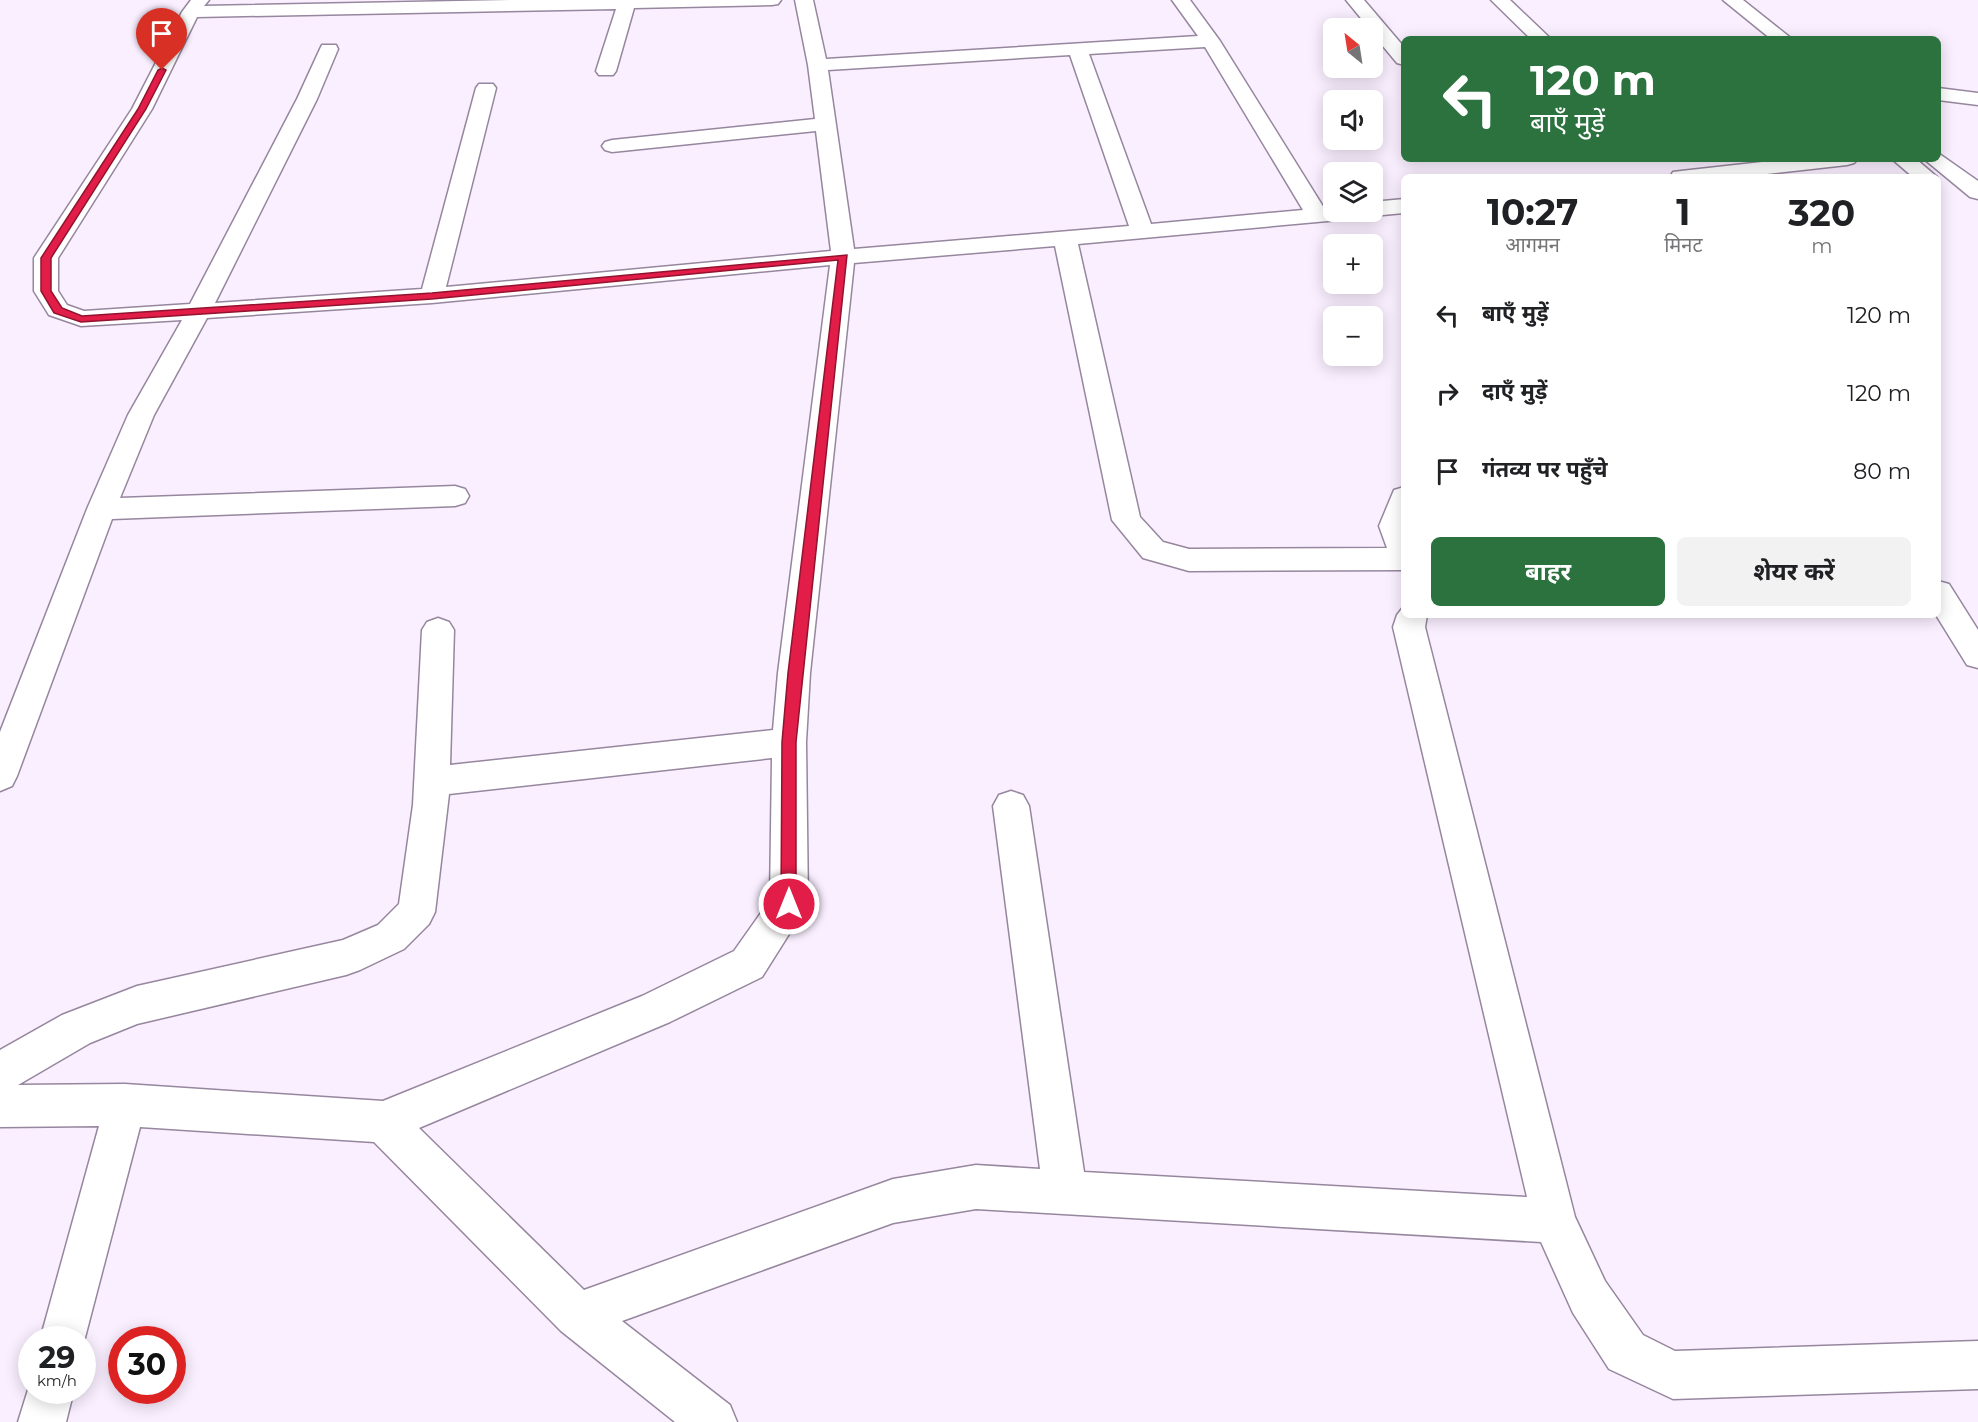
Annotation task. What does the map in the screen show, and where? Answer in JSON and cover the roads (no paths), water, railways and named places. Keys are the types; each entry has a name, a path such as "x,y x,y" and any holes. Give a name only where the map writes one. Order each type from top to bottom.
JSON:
{"street":[{"path":"772,0 196,6 142,109 46,258 46,291 58,310 81,319 432,296 1323,214"},
{"path":"0,1106 125,1105 383,1122 656,1009 748,964 789,904 789,742 796,661 843,257 818,65 804,0"},
{"path":"1181,0 1211,41 1317,215"},
{"path":"1355,0 1401,55"},
{"path":"1500,0 1539,36"},
{"path":"1732,0 1779,36"},
{"path":"606,71 627,1"},
{"path":"1714,6 1751,36"},
{"path":"818,65 1211,41"},
{"path":"0,776 100,509 141,415 199,311 307,99 329,49"},
{"path":"1078,50 1142,232"},
{"path":"432,296 486,88"},
{"path":"1941,94 1978,99"},
{"path":"612,146 825,123"},
{"path":"1674,162 1684,174"},
{"path":"1705,174 1818,162"},
{"path":"1907,162 1922,174"},
{"path":"1938,162 1974,202"},
{"path":"1941,187 1974,202"},
{"path":"1383,208 1401,206"},
{"path":"1065,239 1126,520 1153,550 1189,561 1401,557"},
{"path":"100,509 455,496"},
{"path":"1401,506 1394,526 1401,548"},
{"path":"1941,597 1978,656"},
{"path":"1411,618 1409,627 1554,1221 1589,1297 1626,1352 1673,1375 1978,1365"},
{"path":"0,1073 76,1029 137,1005 346,957 391,937 416,912 431,805 438,630"},
{"path":"432,781 789,742"},
{"path":"1011,806 1065,1192"},
{"path":"67,1326 125,1105"},
{"path":"383,1122 578,1316 713,1422"},
{"path":"578,1316 893,1201 976,1187 1554,1221"},
{"path":"42,1422 46,1404"}]}
